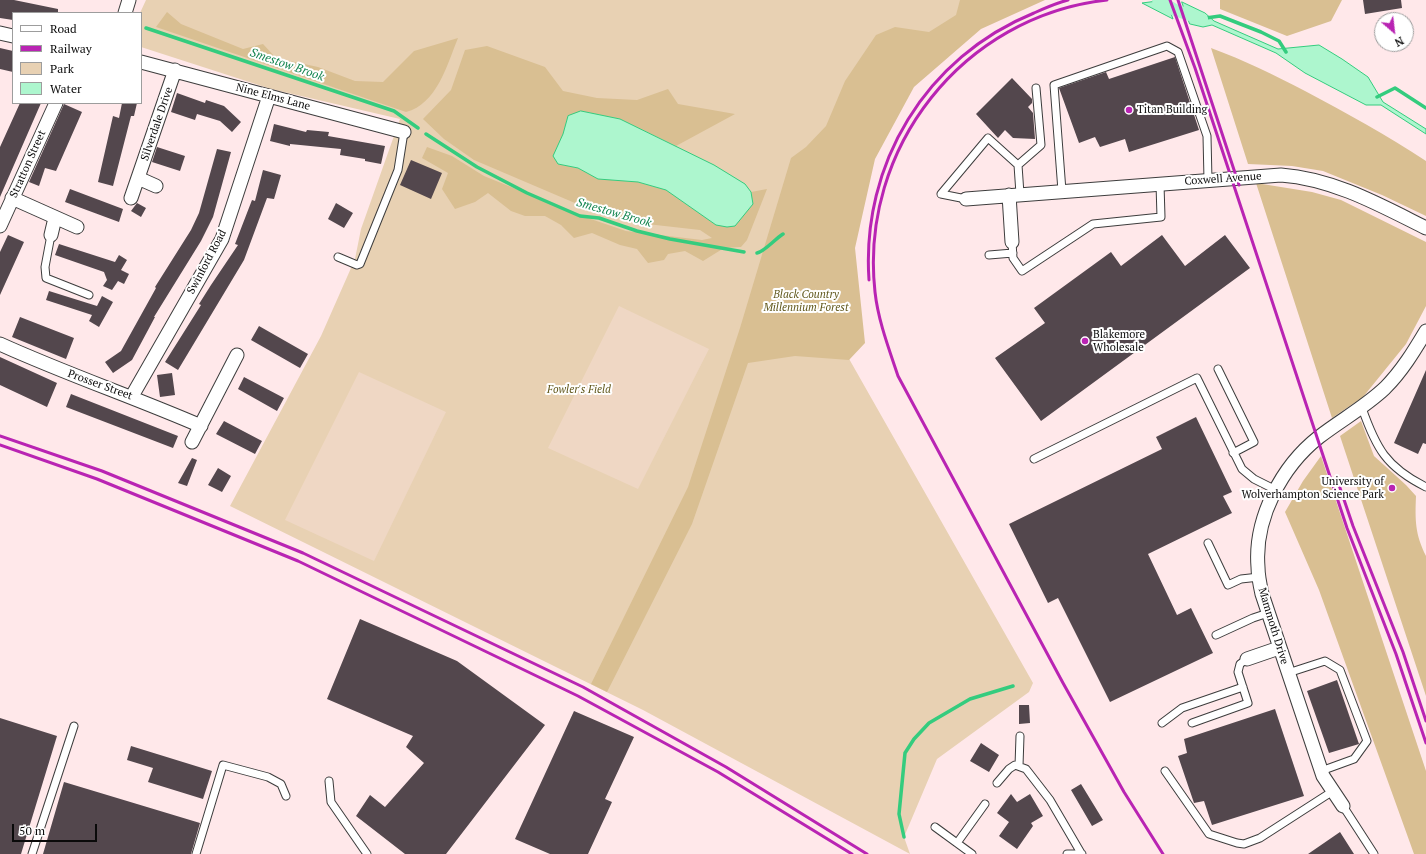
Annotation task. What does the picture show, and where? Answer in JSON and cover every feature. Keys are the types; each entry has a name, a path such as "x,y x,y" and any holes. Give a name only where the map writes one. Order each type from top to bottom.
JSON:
{"street":[{"path":"125,12 129,0"},
{"path":"0,33 12,36"},
{"name":"Nine Elms Lane","path":"142,62 404,132"},
{"name":"Silverdale Drive","path":"131,198 175,70"},
{"name":"Swinford Road","path":"132,396 222,238 269,96"},
{"name":"Stratton Street","path":"0,226 56,104"},
{"name":"Coxwell Avenue","path":"966,199 1282,175 1317,180 1364,197 1426,228"},
{"path":"138,178 156,186"},
{"path":"1012,248 1015,195"},
{"path":"12,198 77,227"},
{"path":"51,235 55,218"},
{"name":"Mammoth Drive","path":"1343,806 1321,771 1268,613 1262,594 1259,577 1259,543 1264,518 1276,490 1291,464 1306,447 1362,408 1384,388 1399,373 1426,331"},
{"name":"Prosser Street","path":"0,344 41,363 132,396 201,426"},
{"path":"192,442 237,355"},
{"path":"1247,659 1280,648"}],"lane":[{"path":"1062,191 1054,85 1167,46 1178,52 1207,136 1208,180"},
{"path":"1015,195 1018,165 1041,145 1036,88"},
{"path":"338,257 357,265 360,264 398,170 404,132"},
{"path":"966,199 941,194 988,138 1018,165"},
{"path":"989,255 1012,248 1013,258 1022,272 1093,224 1161,217 1160,184"},
{"path":"51,235 45,267 46,278 49,281 89,295"},
{"path":"1218,369 1254,442 1233,453"},
{"path":"1034,459 1197,378 1242,469 1276,490"},
{"path":"1362,408 1373,438 1387,460 1412,481 1426,487"},
{"path":"1208,543 1228,585 1241,579 1259,577"},
{"path":"1216,635 1252,618 1268,613"},
{"path":"1192,723 1248,703 1238,672 1240,664 1247,659"},
{"path":"1288,673 1325,661 1340,670 1366,741 1354,759 1321,771"},
{"path":"1162,723 1182,708 1243,687"},
{"path":"32,854 74,726"},
{"path":"1019,766 1020,736"},
{"path":"196,854 223,765 268,777 281,784 286,796"},
{"path":"997,783 1009,769 1016,765 1026,769 1050,800 1082,854"},
{"path":"1165,771 1209,834 1244,844 1260,838 1333,791"},
{"path":"329,781 332,802 367,854"},
{"path":"957,843 985,804"},
{"path":"1343,806 1374,854"},
{"path":"935,827 972,854"},
{"path":"1066,854 1082,854"}],"green space":[{"name":"Fowler's Field","path":"146,0 979,0 895,88 827,320 1033,683 1029,692 937,759 904,837 910,854 643,710 230,506 321,336 355,259 361,229 400,119 271,89 142,47 142,12 140,12"},
{"name":"Black Country Millennium Forest","path":"960,0 1045,0 981,29 914,87 875,159 855,248 865,343 849,360 795,356 748,363 692,524 607,692 591,684 688,487 740,328 791,158 806,147 826,126 845,81 876,35 895,27 929,32 956,15"},
{"path":"1220,0 1342,0 1331,21 1287,36 1220,9"},
{"path":"167,12 181,24 243,49 263,44 276,58 318,67 355,81 383,82 414,51 458,38 440,82 433,92 426,101 417,108 406,112 156,27"},
{"path":"487,46 545,67 563,91 597,98 637,100 668,89 678,104 735,114 676,146 620,119 581,111 568,116 563,134 558,164 578,168 598,179 638,182 666,190 716,225 735,225 753,204 751,192 767,189 747,240 741,247 724,248 703,261 685,251 668,254 664,260 648,263 637,249 620,245 592,233 574,238 561,225 545,216 525,216 511,211 488,193 475,202 455,209 442,189 448,173 422,158 427,147 452,156 484,176 585,217 626,231 702,240 712,238 700,230 638,223 596,212 474,160 444,139 423,119 451,90 465,50"},
{"path":"1211,48 1259,68 1305,91 1381,133 1426,161 1426,216 1382,195 1323,171 1292,166 1248,164"},
{"path":"1256,183 1312,192 1341,200 1426,242 1426,306 1406,344 1363,397 1332,418"},
{"path":"619,306 709,349 638,489 548,448"},
{"path":"359,372 446,412 374,561 285,520"},
{"path":"1361,421 1374,456 1416,496 1416,527 1426,556 1426,696 1340,436"},
{"path":"1321,456 1426,771 1426,854 1414,854 1319,590 1285,512 1303,481"}],"water":[{"path":"1165,0 1173,19 1142,3"},
{"path":"1182,2 1205,13 1214,21 1278,49 1319,45 1368,77 1383,102 1426,129 1426,134 1381,105 1366,105 1305,73 1276,53 1212,25 1203,27 1190,24"},
{"path":"581,111 620,119 714,165 745,184 751,192 753,204 735,226 727,227 716,225 666,190 638,182 598,179 578,168 558,164 553,156 563,134 568,116"}],"building":[{"path":"0,0 14,0 58,9 58,12 12,12 12,20 0,18"},
{"path":"1363,0 1401,0 1402,8 1365,14"},
{"path":"0,48 12,51 12,72 0,69"},
{"name":"Titan Building","path":"1175,57 1199,130 1129,152 1125,139 1100,147 1095,137 1079,143 1059,88 1106,72 1109,79"},
{"path":"1012,78 1032,99 1032,103 1028,107 1033,113 1035,139 1013,138 1005,130 998,138 976,114"},
{"path":"177,93 205,103 206,100 224,106 241,122 232,132 220,121 197,114 195,120 171,112"},
{"path":"20,104 41,104 0,197 0,147"},
{"path":"64,104 82,112 56,171 45,168 39,186 29,182"},
{"path":"122,104 137,104 134,116 131,116 113,186 98,182 113,116 119,118"},
{"path":"274,124 306,132 307,130 329,132 328,136 385,146 381,164 365,161 365,159 340,155 341,149 290,144 290,146 270,141"},
{"path":"157,147 185,156 180,171 152,162"},
{"path":"217,149 231,152 213,217 201,241 154,317 132,360 113,373 105,362 121,351 156,288 155,287 191,230 199,213"},
{"path":"411,160 442,173 431,199 400,185"},
{"path":"263,170 281,175 274,199 267,198 244,260 178,370 165,362 201,305 199,304 238,245 235,244 252,200 255,201"},
{"path":"70,189 123,209 119,222 65,202"},
{"path":"137,203 146,208 141,217 131,211"},
{"path":"336,203 353,213 344,228 328,219"},
{"path":"8,235 24,242 0,295 0,252"},
{"name":"Blakemore Wholesale","path":"1162,235 1185,266 1225,235 1250,268 1041,421 995,358 1045,323 1034,308 1111,252 1121,266"},
{"path":"59,244 115,262 119,255 127,260 121,270 129,274 124,284 118,281 112,290 103,286 107,280 104,272 55,255"},
{"path":"49,291 97,306 102,296 113,302 99,327 89,321 92,315 46,300"},
{"path":"20,317 74,338 66,359 12,337"},
{"path":"259,326 308,354 300,368 251,340"},
{"path":"0,357 57,383 47,407 0,385"},
{"path":"1426,370 1426,444 1423,443 1418,454 1394,443"},
{"path":"172,373 175,395 160,397 157,375"},
{"path":"244,377 284,398 277,411 238,389"},
{"path":"71,394 178,436 173,448 66,407"},
{"path":"1196,417 1232,492 1223,496 1232,513 1148,554 1177,615 1191,608 1213,653 1110,702 1058,598 1048,603 1009,524 1162,449 1156,437"},
{"path":"224,421 262,441 255,454 216,434"},
{"path":"192,458 197,460 187,486 178,483"},
{"path":"218,468 231,476 222,492 208,485"},
{"path":"360,619 457,661 545,725 446,854 405,854 356,816 370,795 385,807 424,763 406,747 413,736 327,699"},
{"path":"1337,680 1359,744 1329,753 1307,691"},
{"path":"1019,705 1029,705 1030,723 1019,724"},
{"path":"1275,709 1304,796 1212,825 1204,801 1194,803 1178,756 1187,753 1184,739"},
{"path":"574,711 634,737 605,799 612,802 588,854 550,854 515,839"},
{"path":"0,718 57,736 21,854 0,854"},
{"path":"981,743 999,755 989,772 970,761"},
{"path":"131,746 212,771 203,799 148,782 153,768 127,760"},
{"path":"64,782 200,823 191,854 43,854"},
{"path":"1081,784 1103,820 1092,826 1071,790"},
{"path":"1011,794 1017,802 1030,794 1043,816 1031,823 1033,826 1017,849 999,836 1009,822 997,813"},
{"path":"1340,832 1354,854 1308,854"}],"waterway":[{"path":"1158,0 1175,10 1202,19"},
{"path":"1206,18 1220,16 1261,32 1279,41 1286,52"},
{"name":"Smestow Brook","path":"146,28 394,111 418,128"},
{"path":"1377,97 1395,88 1426,108"},
{"name":"Smestow Brook","path":"426,134 477,167 527,193 580,216 599,218 637,231 670,239 744,252"},
{"name":"Smestow Brook","path":"757,253 783,234"},
{"path":"904,837 899,814 905,753 914,739 929,723 970,699 1013,686"}],"railway":[{"path":"869,280 869,237 876,196 889,156 908,120 932,86 962,57 996,32 1038,11 1068,0"},
{"path":"1107,0 1055,11 1008,32 966,61 931,98 903,141 884,188 874,239 875,292 881,324 898,376 1063,683 1124,792 1163,854"},
{"path":"1170,0 1195,68 1347,528 1396,654 1426,743"},
{"path":"1178,0 1239,185"},
{"path":"0,436 102,471 303,553 583,687 726,767 867,854"},
{"path":"0,445 97,479 298,561 578,696 718,772 852,854"},
{"path":"1339,485 1353,526 1403,652 1426,721"}],"place":[{"name":"Titan Building","path":"1129,110"},
{"name":"Blakemore Wholesale","path":"1085,341"},
{"name":"University of Wolverhampton Science Park","path":"1392,488"}]}
